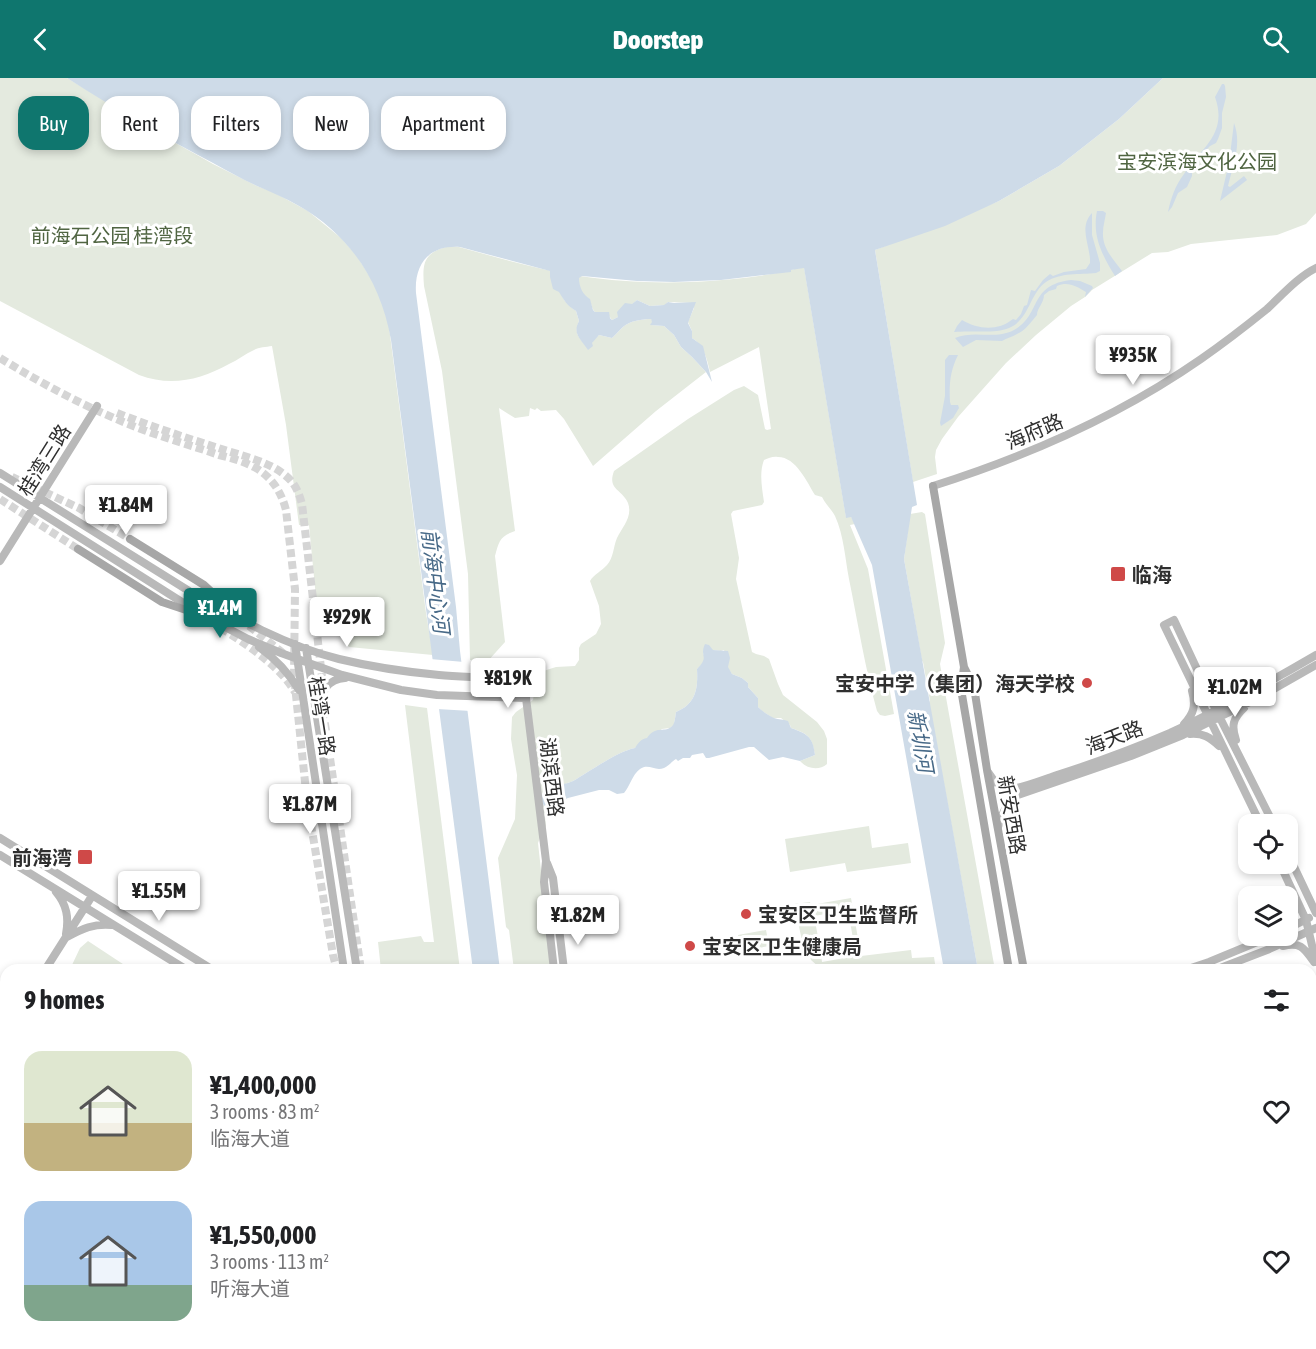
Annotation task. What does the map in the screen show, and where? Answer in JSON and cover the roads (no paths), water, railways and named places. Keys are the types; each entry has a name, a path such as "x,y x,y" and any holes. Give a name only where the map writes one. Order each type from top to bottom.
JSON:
{"main road":[{"name":"海府路","path":"933,486 1031,451 1140,398 1214,350 1316,268"},
{"name":"桂湾三路","path":"0,561 96,406"},
{"path":"0,473 213,605 295,644 341,660 382,668 438,675 503,679 510,682 526,698"},
{"name":"新安西路","path":"933,486 963,667 961,689 1008,964"},
{"path":"0,487 204,616 248,639 297,659 350,678 378,685 437,695 526,698"},
{"path":"130,539 204,585 241,619"},
{"path":"78,549 162,602 204,616"},
{"path":"1256,814 1164,625 1174,620 1268,814"},
{"path":"248,639 270,655 285,670 302,696"},
{"name":"桂湾一路","path":"295,644 343,964"},
{"name":"桂湾一路","path":"306,648 356,964"},
{"name":"海天路","path":"1253,696 1316,655"},
{"name":"海天路","path":"987,770 1000,786 1013,789 1083,766 1208,718 1316,664"},
{"name":"新安西路","path":"963,667 974,687 1023,964"},
{"path":"1199,672 1213,688 1226,697 1253,696"},
{"path":"316,712 322,693 329,683 340,678 350,678"},
{"path":"1171,732 1184,724 1193,711 1194,698 1189,678"},
{"path":"1243,764 1233,732 1234,720 1253,696"},
{"name":"湖滨西路","path":"526,698 546,861 544,882 552,964"},
{"path":"964,705 976,703"},
{"name":"海天路","path":"998,827 1004,810 1018,795 1131,756 1183,735 1208,718"},
{"path":"1183,735 1197,733 1204,735 1215,742 1225,753"},
{"path":"0,838 203,964"},
{"path":"0,855 177,964"},
{"name":"湖滨西路","path":"546,861 553,878 563,964"},
{"path":"1298,873 1316,914 1298,924"},
{"path":"1285,874 1313,930 1316,964"},
{"path":"1301,879 1316,897"},
{"path":"51,887 65,905 68,924 65,938"},
{"path":"49,964 92,896"},
{"path":"65,938 89,926 113,925"},
{"path":"559,928 568,964"},
{"path":"1231,964 1313,930"},
{"path":"1267,950 1291,944 1298,945 1316,964"},
{"path":"1206,964 1248,946"}],"water":[{"path":"67,78 1163,78 1119,119 1059,166 999,201 945,226 875,250 917,505 912,507 904,559 977,964 943,964 872,565 851,517 846,518 804,268 791,270 791,272 721,280 674,282 582,276 579,278 581,288 590,299 593,310 609,312 612,320 618,317 617,312 625,303 632,304 637,300 650,306 664,305 668,302 696,302 688,323 692,331 692,338 703,346 712,382 706,372 681,347 674,335 664,326 650,325 651,319 629,323 612,338 599,335 588,350 577,333 579,321 576,311 568,305 559,292 553,289 550,271 460,247 449,247 440,249 426,258 418,273 416,293 499,964 472,964 391,340 386,319 371,280 348,246 333,231 294,203 240,178 179,145 179,96 101,96 101,99"},
{"path":"1222,84 1225,86 1226,97 1222,113 1222,128 1218,139 1200,156 1187,187 1178,193 1168,212 1178,183 1216,131 1218,110 1215,97"},
{"path":"1234,123 1237,147 1228,186 1230,187 1244,176 1247,180 1220,201 1229,163"},
{"path":"1097,211 1106,213 1103,230 1104,243 1122,271 1115,276 1099,245 1096,229"},
{"path":"1092,213 1092,235 1100,271 1064,275 1046,282 1040,287 1021,319 1009,328 997,331 954,332 962,320 975,326 988,328 1016,320 1024,306 1027,305 1031,290 1035,291 1050,274 1053,276 1086,269 1090,259 1085,229"},
{"path":"1080,281 1093,288 1085,297 1086,292 1075,286 1065,284 1057,286 1056,289 1044,295 1037,315 1020,333 1002,341 976,340 963,347 955,338 1007,333 1014,330 1029,317 1041,294 1057,283"},
{"path":"949,355 958,355 952,372 950,402 951,405 958,405 959,408 953,418 941,426 945,396 945,360"},
{"path":"705,644 713,650 728,651 730,658 728,667 732,674 748,683 748,687 758,698 758,707 776,719 788,721 791,728 809,737 815,755 800,761 783,757 769,760 754,747 749,747 709,758 706,758 703,753 692,755 690,758 678,761 676,759 661,769 643,767 635,774 624,793 617,794 609,790 599,790 568,798 548,808 544,806 540,797 547,790 573,781 612,757 635,748 656,730 668,729 672,726 676,712 692,700 697,683 697,669 704,659"}],"tunnel":[{"path":"0,358 91,408 149,432 250,465 265,475 278,490 286,510 295,589 294,676 307,801 335,964"},
{"path":"117,413 263,462 279,471 294,485 302,504 325,711"},
{"path":"12,477 79,508 130,539"},
{"path":"0,499 78,549"},
{"path":"249,626 284,654"},
{"path":"221,628 271,664 295,692"},
{"path":"318,700 325,724 360,964"}],"place":[{"name":"临海","path":"1118,574"},
{"name":"宝安中学（集团）海天学校","path":"1087,683"},
{"name":"前海湾","path":"85,857"},
{"name":"宝安区卫生监督所","path":"746,914"},
{"name":"宝安区卫生健康局","path":"690,946"}],"park label":[{"name":"宝安滨海文化公园","path":"1197,161"},
{"name":"前海石公园 桂湾段","path":"112,235"}],"water label":[{"name":"前海中心河","path":"436,581"},
{"name":"新圳河","path":"921,741"}]}
